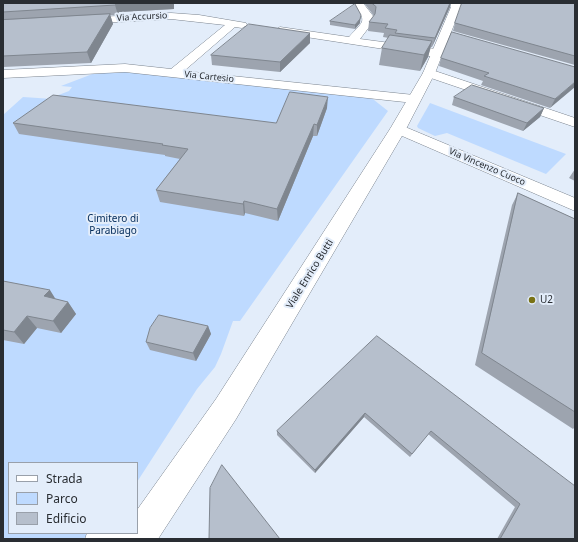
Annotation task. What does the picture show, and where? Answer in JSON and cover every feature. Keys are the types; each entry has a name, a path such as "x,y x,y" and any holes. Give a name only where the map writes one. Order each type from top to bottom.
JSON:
{"street":[{"path":"352,41 368,22 368,16 358,3"},
{"name":"Viale Enrico Butti","path":"138,531 226,409 398,129 433,63 451,35 456,3"},
{"name":"Via Accursio","path":"71,21 171,16 255,26"},
{"path":"174,73 233,23"},
{"path":"270,29 352,41 433,63 574,122"},
{"name":"Via Cartesio","path":"3,74 126,68 414,99"},
{"name":"Via Vincenzo Cuoco","path":"398,129 575,205"},
{"path":"102,539 106,536 135,535"}],"green space":[{"name":"Cimitero di Parabiago","path":"103,70 125,70 369,96 388,111 240,321 233,321 215,367 197,389 138,480 138,462 8,462 8,534 90,534 83,539 3,539 3,115 23,97 53,99 56,96 69,91 72,87 61,86"},
{"path":"430,103 566,154 546,174 447,133 435,136 418,128 417,126"}],"building":[{"path":"3,3 117,3 115,5 3,12"},
{"path":"372,3 450,3 435,38 395,33 397,30 385,28 388,24 369,22 375,14 376,7"},
{"path":"462,3 575,3 575,56 455,23"},
{"path":"355,4 361,15 360,19 355,25 330,21"},
{"path":"110,14 87,52 3,56 3,20"},
{"path":"249,24 310,33 280,62 211,55"},
{"path":"452,32 575,67 575,82 555,99 484,76 489,73 441,58"},
{"path":"390,35 432,41 424,55 382,48"},
{"path":"472,85 544,108 527,123 454,97"},
{"path":"290,92 328,97 317,125 314,124 277,209 244,201 243,204 156,190 188,149 162,145 163,144 13,123 53,95 276,123"},
{"name":"U2","path":"518,193 575,219 575,412 482,353"},
{"path":"3,281 50,290 44,296 68,302 53,321 27,316 14,332 3,330"},
{"path":"159,315 208,326 193,353 146,342 150,328"},
{"path":"377,336 575,486 575,539 500,539 520,504 431,431 412,454 365,413 315,470 277,431"},
{"path":"222,465 280,539 209,539 210,488"}],"place":[{"name":"U2","path":"532,300"}]}
